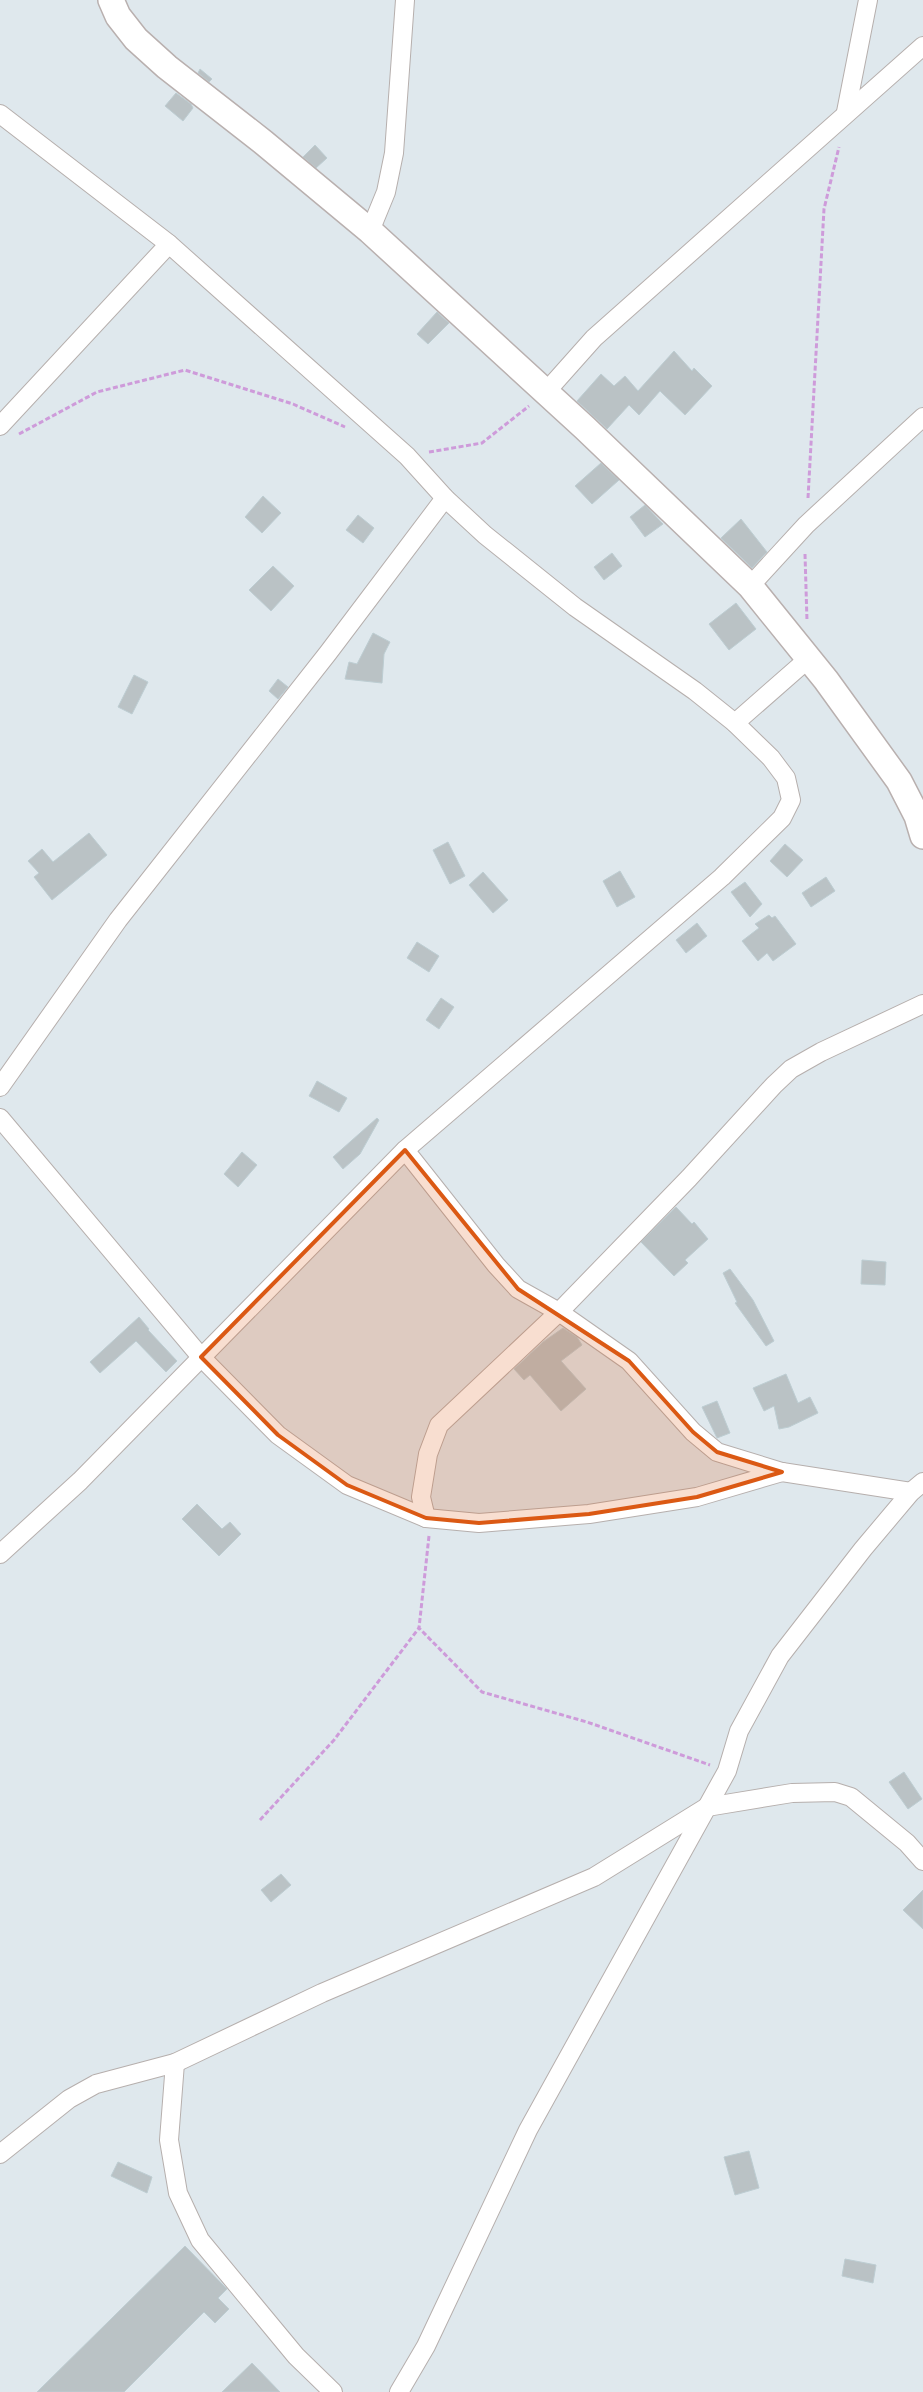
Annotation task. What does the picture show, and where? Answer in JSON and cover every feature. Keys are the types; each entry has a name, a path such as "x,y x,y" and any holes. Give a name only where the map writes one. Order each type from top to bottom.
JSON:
{"main road":[{"path":"111,0 118,16 136,39 167,67 263,142 370,231 545,393 586,428 750,586 808,659 899,781 918,816 923,836"}],"street":[{"path":"370,231 386,192 394,153 405,0"},
{"path":"846,112 868,0"},
{"path":"545,393 594,338 846,112 923,46"},
{"path":"0,114 169,244 407,456 445,498 485,535 575,607 696,692 735,723 771,758 786,778 790,800 782,818 722,877 405,1150 80,1481 0,1554"},
{"path":"0,426 169,244"},
{"path":"750,586 806,524 923,417"},
{"path":"0,1087 118,920 328,653 445,498"},
{"path":"735,723 808,659"},
{"path":"426,1518 421,1496 428,1454 439,1425 559,1312 791,1069 830,1048 923,1004"},
{"path":"0,1118 201,1357 278,1435 347,1485 426,1518 479,1523 589,1514 697,1496 782,1472"},
{"path":"405,1150 496,1265 518,1289 559,1312 629,1361 693,1432 717,1452 782,1472 917,1487"},
{"path":"399,2392 426,2346 528,2130 727,1771 738,1731 780,1656 864,1549 917,1487"},
{"path":"0,2154 69,2099 96,2084 175,2063 322,1993 594,1877 707,1807 792,1793 835,1792 851,1797 907,1843 923,1861"},
{"path":"175,2063 169,2140 178,2193 200,2240 290,2348 333,2392"}],"path":[{"path":"808,659 804,564 824,209 846,112"},
{"path":"16,436 97,392 185,370 293,404 346,428"},
{"path":"407,456 482,443 545,393"},
{"path":"260,1820 334,1740 419,1628 429,1535 426,1518"},
{"path":"419,1628 482,1692 587,1722 727,1771"}],"highlighted area":[{"path":"405,1150 518,1289 629,1361 693,1432 717,1452 782,1472 697,1497 589,1514 479,1523 426,1518 347,1485 278,1435 201,1357"}],"building":[{"path":"200,69 212,79 209,82 198,73"},
{"path":"176,93 191,104 193,108 183,121 165,106"},
{"path":"315,145 327,158 316,168 303,157"},
{"path":"437,312 449,323 428,344 417,334"},
{"path":"674,351 692,371 694,368 712,386 685,415 660,391 639,415 629,405 607,429 577,401 601,374 614,386 625,376 638,391"},
{"path":"601,463 619,480 592,504 575,486"},
{"path":"263,496 281,513 262,533 245,517"},
{"path":"645,505 663,524 645,537 630,517"},
{"path":"358,515 374,528 363,543 346,530"},
{"path":"741,519 767,552 752,568 721,538"},
{"path":"612,553 622,566 604,580 594,567"},
{"path":"273,566 294,586 271,611 249,590"},
{"path":"736,603 756,629 729,650 709,624"},
{"path":"373,633 390,642 384,654 382,683 345,679 349,662 357,664"},
{"path":"134,675 148,682 132,714 118,707"},
{"path":"278,679 288,687 278,699 269,691"},
{"path":"89,833 107,855 52,900 34,877 39,873 28,861 42,849 53,862"},
{"path":"448,842 465,876 450,884 433,850"},
{"path":"785,844 803,860 787,877 770,861"},
{"path":"620,871 635,897 617,907 603,881"},
{"path":"483,872 508,900 493,913 469,885"},
{"path":"826,877 835,891 811,907 802,893"},
{"path":"745,882 762,904 750,917 731,892"},
{"path":"769,915 772,918 775,916 796,944 773,961 767,953 758,961 742,941 759,928 755,924"},
{"path":"697,923 707,936 686,953 676,940"},
{"path":"417,942 439,956 429,972 407,958"},
{"path":"441,998 454,1007 439,1029 426,1020"},
{"path":"317,1081 347,1098 339,1112 309,1096"},
{"path":"377,1118 379,1120 360,1154 343,1169 333,1157"},
{"path":"242,1152 257,1165 238,1187 224,1174"},
{"path":"676,1207 692,1224 694,1222 708,1239 685,1260 688,1263 674,1276 641,1242"},
{"path":"862,1260 886,1262 885,1285 861,1284"},
{"path":"730,1269 753,1300 774,1341 766,1346 735,1303 737,1302 723,1273"},
{"path":"139,1317 148,1330 177,1361 166,1372 136,1341 100,1373 90,1362"},
{"path":"563,1328 577,1337 582,1345 561,1361 586,1389 561,1411 530,1375 524,1380 514,1369 543,1342"},
{"path":"786,1374 798,1403 810,1397 818,1413 789,1427 779,1429 774,1406 764,1411 753,1388"},
{"path":"717,1401 730,1433 717,1438 702,1407"},
{"path":"197,1504 222,1529 230,1522 241,1534 219,1556 182,1519"},
{"path":"904,1772 922,1799 908,1809 889,1782"},
{"path":"281,1874 291,1885 271,1902 261,1890"},
{"path":"923,1890 923,1929 903,1910"},
{"path":"749,2151 759,2188 735,2195 724,2157"},
{"path":"118,2162 152,2177 147,2193 111,2176"},
{"path":"185,2246 227,2289 218,2298 229,2309 215,2323 204,2312 124,2392 37,2392"},
{"path":"845,2259 876,2265 873,2283 842,2276"},
{"path":"252,2363 280,2392 222,2392"}]}
